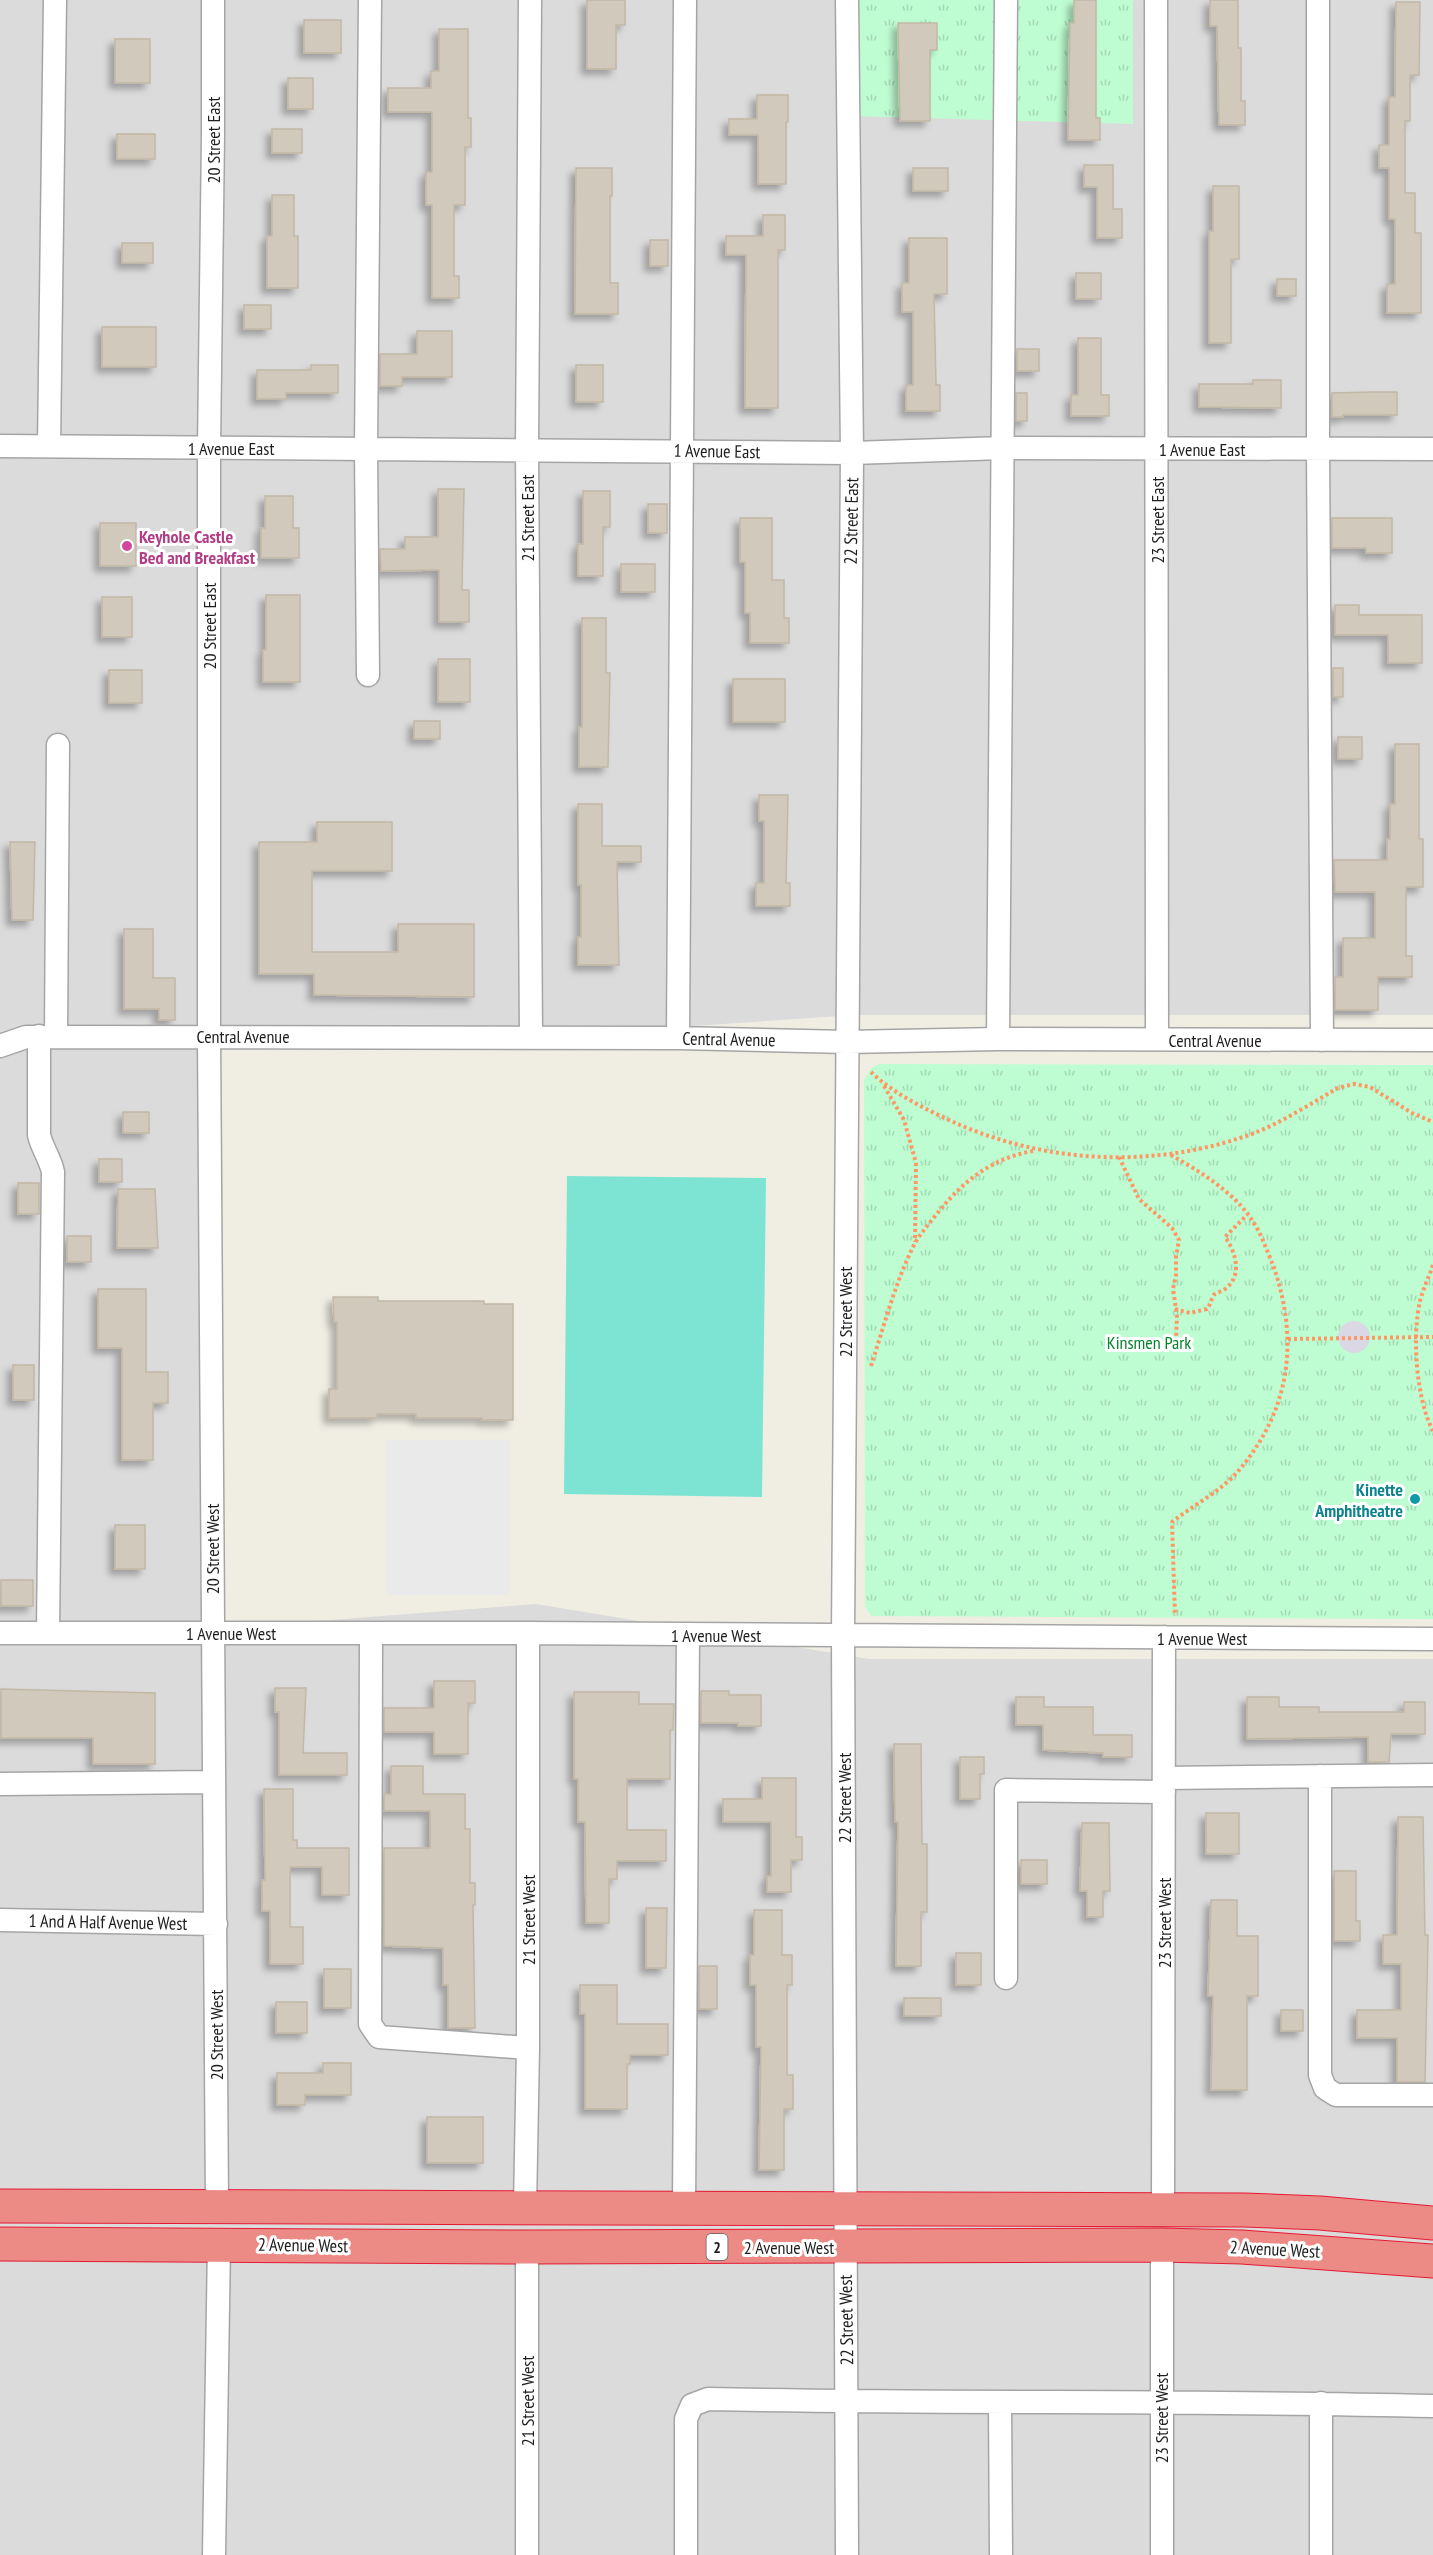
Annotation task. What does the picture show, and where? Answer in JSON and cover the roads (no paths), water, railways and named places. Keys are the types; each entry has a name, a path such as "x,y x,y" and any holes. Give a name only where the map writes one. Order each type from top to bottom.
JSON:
{"highway":[{"name":"2 Avenue West","path":"0,2206 1163,2209 1320,2213 1433,2223"},
{"name":"2 Avenue West","path":"0,2244 527,2247 1162,2245 1242,2247 1433,2261"}],"street":[{"path":"49,446 54,0"},
{"name":"20 Street East","path":"209,1036 209,448 213,0"},
{"path":"368,675 366,449 370,0"},
{"name":"21 Street East","path":"530,0 527,450 531,1037"},
{"path":"678,1038 685,0"},
{"name":"22 Street East","path":"846,1042 852,453 847,0"},
{"path":"998,1039 1006,0"},
{"name":"23 Street East","path":"1156,0 1157,1040"},
{"path":"1318,0 1317,449 1322,1040"},
{"name":"1 Avenue East","path":"0,446 852,453 1003,448 1433,449"},
{"path":"48,1633 53,1172 50,1158 39,1135 40,1037 58,745"},
{"name":"Central Avenue","path":"0,1028 40,1037"},
{"name":"Central Avenue","path":"0,1046 40,1037 209,1036 678,1038 846,1042 998,1039 1433,1040"},
{"name":"20 Street West","path":"209,1036 217,2207"},
{"name":"22 Street West","path":"846,1042 843,1635 847,2555"},
{"name":"1 Avenue West","path":"0,1633 528,1633 1433,1639"},
{"name":"21 Street West","path":"525,2207 528,2048 528,1633"},
{"path":"371,1634 370,2024 379,2037 528,2048"},
{"path":"684,2208 688,1635"},
{"name":"23 Street West","path":"1163,2209 1164,1785 1170,1637"},
{"path":"1006,1978 1005,1790 1164,1785 1320,1776 1433,1775"},
{"path":"1320,1776 1320,2074 1325,2088 1336,2094 1433,2095"},
{"path":"0,1784 214,1782"},
{"name":"1 And A Half Avenue West","path":"0,1920 216,1924"},
{"path":"214,2555 219,2244"},
{"name":"23 Street West","path":"1162,2245 1162,2555"},
{"name":"21 Street West","path":"527,2247 527,2555"},
{"path":"686,2555 686,2419 692,2405 708,2399 1000,2403 1321,2403 1433,2406"},
{"path":"1000,2403 1001,2555"},
{"path":"1321,2403 1321,2555"}],"place":[{"name":"Keyhole Castle Bed and Breakfast","path":"127,546"},
{"name":"Kinette Amphitheatre","path":"1415,1499"}],"park label":[{"name":"Kinsmen Park","path":"1149,1342"}]}
